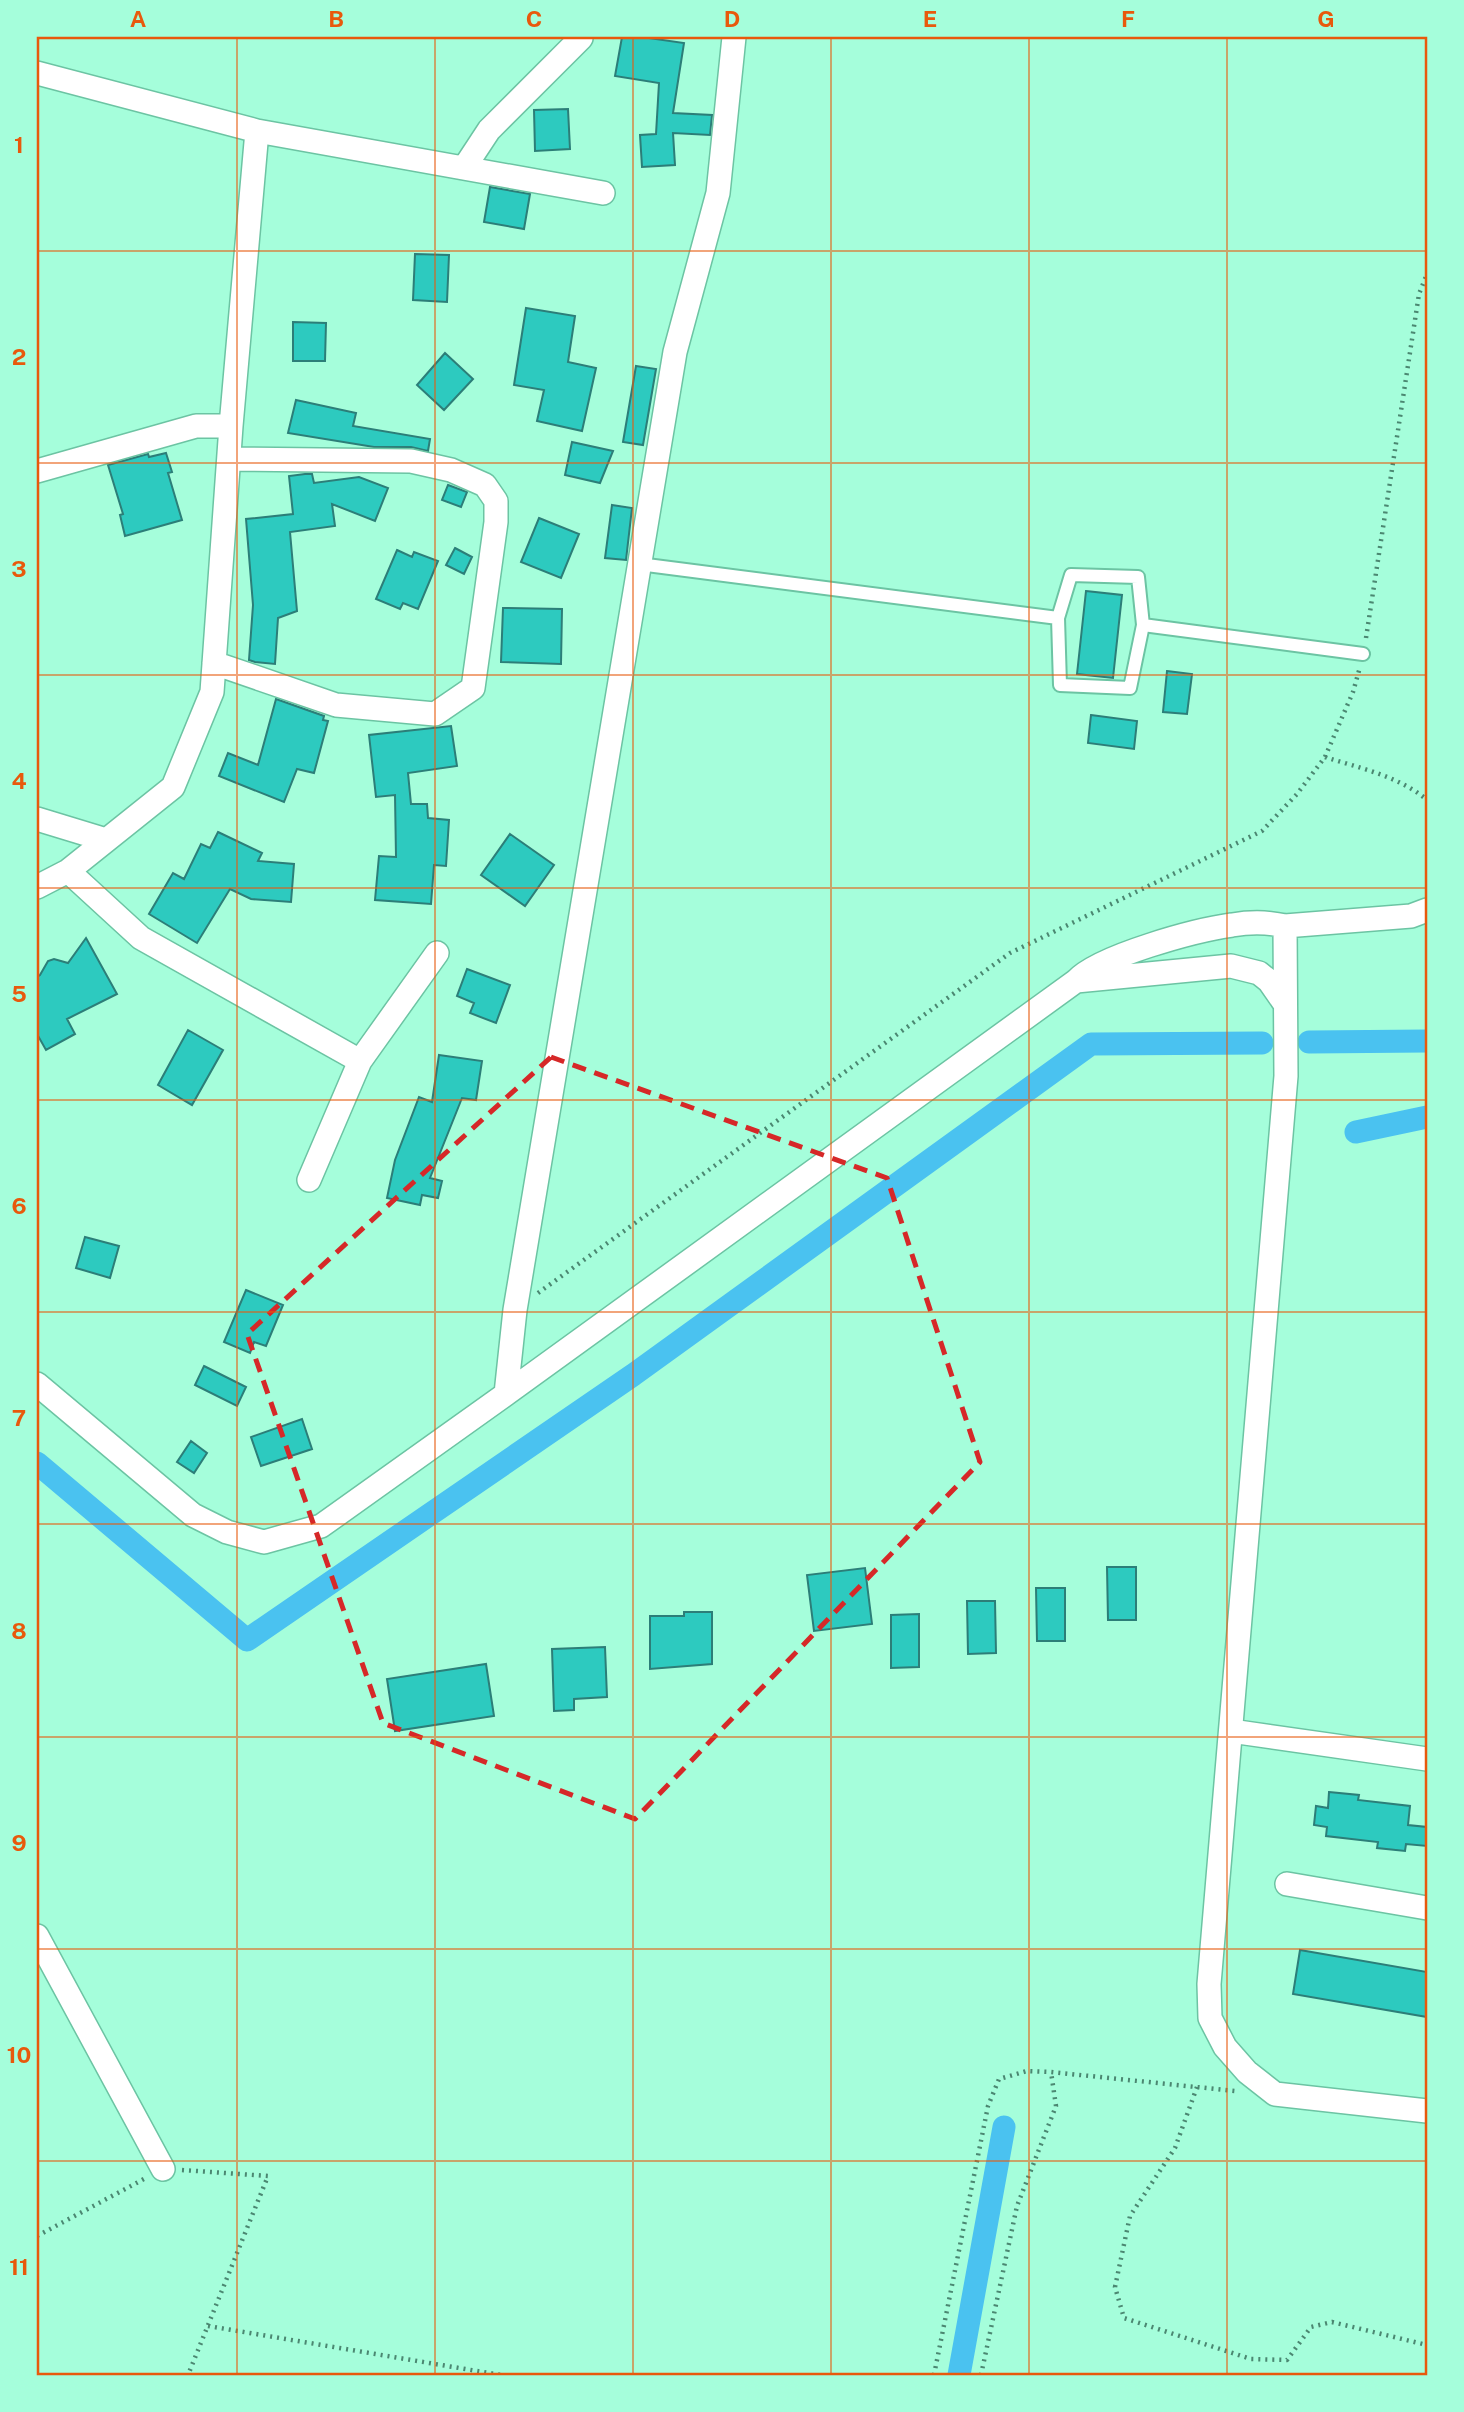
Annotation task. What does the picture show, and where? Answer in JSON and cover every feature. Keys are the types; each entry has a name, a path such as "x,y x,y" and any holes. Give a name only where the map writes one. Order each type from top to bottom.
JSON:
{"street":[{"path":"464,168 489,130 581,38 579,37"},
{"path":"506,1394 515,1310 675,352 718,193 734,37"},
{"path":"37,73 257,131 603,194"},
{"path":"37,887 68,871 173,787 212,692 231,426 257,131"},
{"path":"37,471 196,426 231,426"},
{"path":"214,663 336,705 435,714 473,688 496,522 496,501 485,485 451,470 411,461 229,459"},
{"path":"37,819 106,840"},
{"path":"68,871 141,937 359,1061"},
{"path":"37,1384 193,1515 227,1532 264,1542 321,1526 1076,981 1090,968 1152,945 1230,925 1270,923 1286,926 1411,916 1427,910"},
{"path":"1286,926 1286,1076 1209,1984 1210,2018 1225,2047 1247,2073 1275,2094 1427,2111"},
{"path":"309,1180 359,1061 437,953"},
{"path":"1076,981 1231,965 1259,973 1269,981 1285,1004"},
{"path":"1231,1731 1427,1759"},
{"path":"1287,1884 1427,1908"},
{"path":"37,1936 163,2169"}],"lane":[{"path":"639,564 1058,618"},
{"path":"1071,575 1138,577 1143,625 1130,688 1060,685 1058,618 1071,575"},
{"path":"1143,625 1363,654"}],"path":[{"path":"515,1310 1010,953 1262,831 1297,794 1325,757 1353,692 1363,654 1419,295 1427,274"},
{"path":"1325,757 1414,789 1427,800"},
{"path":"934,2375 988,2106 999,2080 1027,2071 1051,2072 1236,2091"},
{"path":"981,2375 1017,2206 1056,2106 1051,2072"},
{"path":"1197,2087 1175,2148 1130,2216 1115,2287 1124,2318 1251,2359 1287,2360 1311,2327 1332,2322 1427,2346"},
{"path":"37,2236 163,2169 268,2176 188,2375"},
{"path":"208,2326 501,2375"}],"highlighted area":[{"path":"551,1057 887,1178 980,1462 635,1819 383,1723 247,1334"}],"building":[{"path":"622,37 684,43 673,113 712,115 710,135 673,133 675,165 642,167 640,135 656,134 659,83 615,76"},
{"path":"568,109 570,149 535,151 534,110"},
{"path":"490,187 530,194 524,229 484,222"},
{"path":"415,254 449,255 447,302 413,300"},
{"path":"526,308 575,316 568,362 596,368 582,431 537,421 544,390 514,385"},
{"path":"293,322 326,323 325,361 293,361"},
{"path":"445,353 473,379 444,410 417,385"},
{"path":"636,366 656,369 643,445 623,442"},
{"path":"296,400 356,413 353,426 430,439 428,451 411,447 374,447 288,433"},
{"path":"572,442 613,451 600,483 565,475"},
{"path":"166,453 172,472 168,473 182,520 125,536 120,515 123,514 108,465 148,454 149,457"},
{"path":"312,474 314,483 359,477 388,488 375,521 332,504 335,526 290,532 297,611 278,618 275,664 255,662 249,660 253,605 246,519 293,514 289,476"},
{"path":"448,485 467,492 461,507 442,500"},
{"path":"612,505 632,508 626,560 605,558"},
{"path":"539,518 579,534 561,578 521,562"},
{"path":"455,548 472,557 464,574 446,565"},
{"path":"397,550 412,557 414,552 438,561 418,609 403,603 400,609 376,599"},
{"path":"1086,591 1122,595 1113,678 1077,674"},
{"path":"503,608 562,609 561,664 501,662"},
{"path":"1167,671 1192,674 1187,714 1163,712"},
{"path":"276,699 324,716 323,720 328,721 314,773 297,769 284,802 219,776 228,753 258,765"},
{"path":"1091,715 1137,721 1134,749 1088,743"},
{"path":"451,726 457,766 408,773 411,804 427,804 428,818 449,820 446,866 434,865 431,904 375,900 379,856 396,857 395,795 376,797 369,735"},
{"path":"218,832 262,853 258,861 294,864 291,902 251,899 230,889 197,943 149,914 173,873 184,879 201,844 210,848"},
{"path":"510,834 554,865 525,906 481,875"},
{"path":"86,938 117,994 67,1019 75,1034 46,1050 37,1034 37,977 48,961 54,959 68,963"},
{"path":"467,969 510,985 496,1023 470,1013 474,1003 457,996"},
{"path":"188,1030 223,1050 192,1105 158,1085"},
{"path":"439,1055 482,1061 476,1100 462,1098 430,1178 442,1181 438,1198 422,1195 420,1205 387,1198 395,1160 419,1097 432,1102"},
{"path":"85,1237 119,1246 110,1278 76,1268"},
{"path":"246,1290 283,1305 266,1346 254,1342 250,1353 224,1342"},
{"path":"204,1366 246,1387 237,1406 195,1385"},
{"path":"302,1419 312,1449 261,1466 251,1437"},
{"path":"191,1441 207,1453 194,1473 177,1462"},
{"path":"1107,1567 1136,1567 1136,1620 1108,1620"},
{"path":"865,1568 872,1624 814,1631 807,1575"},
{"path":"1036,1588 1065,1588 1065,1641 1037,1641"},
{"path":"967,1601 995,1601 996,1653 968,1654"},
{"path":"684,1612 712,1612 712,1664 650,1669 650,1616 684,1616"},
{"path":"919,1614 919,1667 891,1668 891,1615"},
{"path":"605,1647 607,1697 574,1699 574,1710 554,1711 552,1649"},
{"path":"486,1664 494,1716 395,1731 387,1679"},
{"path":"1329,1792 1359,1795 1358,1800 1410,1806 1408,1825 1427,1827 1427,1846 1406,1844 1405,1851 1377,1848 1378,1842 1326,1836 1327,1827 1314,1825 1316,1806 1328,1808"},
{"path":"1300,1950 1427,1972 1427,2017 1293,1994"}],"waterway":[{"path":"1309,1042 1427,1041"},
{"path":"37,1463 247,1640 633,1375 1091,1044 1262,1043"},
{"path":"1356,1132 1427,1117"},
{"path":"959,2375 1004,2127"}]}
